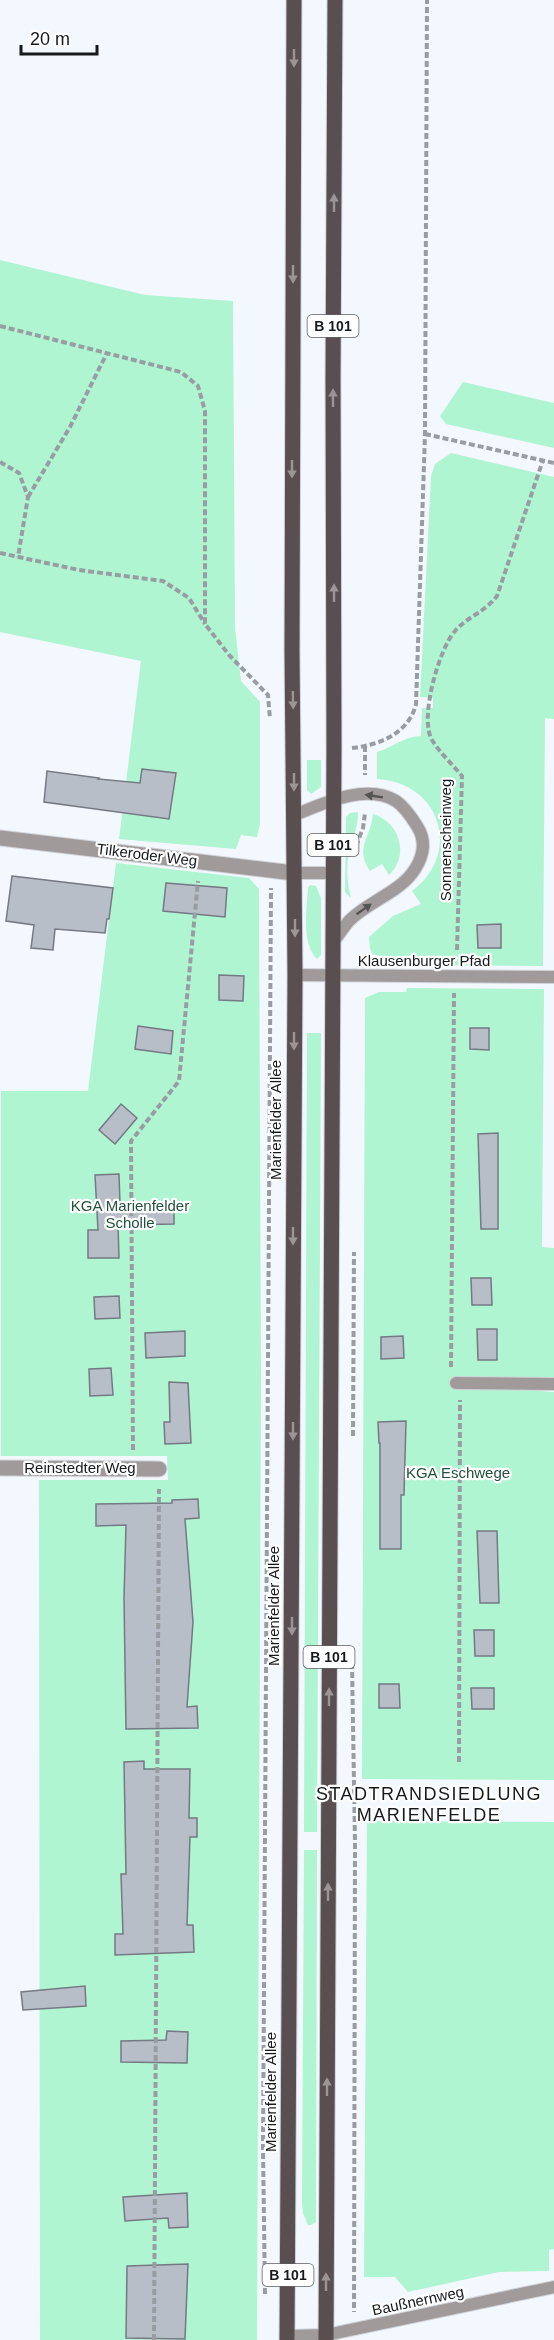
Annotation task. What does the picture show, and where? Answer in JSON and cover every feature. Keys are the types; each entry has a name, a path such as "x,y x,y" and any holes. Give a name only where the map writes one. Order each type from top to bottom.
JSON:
{"main road":[{"name":"Marienfelder Allee","path":"287,2338 295,975 292,650 294,0"},
{"name":"B 101","path":"326,2338 335,0"}],"street":[{"name":"Tilkeroder Weg","path":"0,838 294,873"},
{"name":"Reinstedter Weg","path":"0,1468 159,1469"}],"lane":[{"path":"295,815 333,800 365,794 396,801 410,814 421,833 423,853 414,871 350,920 333,942"},
{"path":"294,873 332,873"},
{"name":"Klausenburger Pfad","path":"295,975 554,977"},
{"path":"456,1383 554,1384"},
{"name":"Baußnernweg","path":"287,2338 326,2338 554,2287"}],"path":[{"path":"347,748 364,746 401,730 413,717 416,704 425,434 427,0"},
{"path":"0,326 181,372 198,386 205,411 206,624"},
{"path":"18,557 28,497 70,427 107,353"},
{"path":"425,434 554,463"},
{"name":"Sonnenscheinweg","path":"457,950 462,776 431,738 428,705 443,648 456,629 489,607 497,596 543,460"},
{"path":"0,462 19,473 28,497"},
{"path":"0,553 79,570 163,581 189,598 229,655 268,695 270,716"},
{"path":"364,746 365,780"},
{"path":"133,1469 131,1142 179,1081 200,861"},
{"path":"265,2295 263,2135 271,870"},
{"path":"353,1441 354,1251"},
{"path":"154,2340 159,1469"},
{"path":"352,1654 355,1842 353,2315"}],"green space":[{"path":"0,260 145,295 233,301 235,628 241,681 260,702 260,824 257,837 241,835 236,849 119,839 141,661 0,632"},
{"path":"463,382 554,403 554,448 446,424 440,416"},
{"path":"451,453 554,477 554,719 545,718 543,966 407,965 407,957 380,956 372,954 370,948 369,937 393,916 421,904 412,891 428,875 437,858 440,840 437,822 429,806 416,792 399,783 377,779 377,752 415,736 421,736 422,708 433,708 433,698 420,697 431,476 435,464"},
{"path":"307,760 321,760 321,787 311,794 307,790"},
{"path":"358,812 347,864 351,898 345,892 346,817 350,813"},
{"path":"373,814 390,824 399,840 399,859 389,875 382,864 370,871 365,863 363,849"},
{"name":"KGA Marienfelder Scholle","path":"116,863 249,878 259,889 261,1378 257,2340 40,2340 39,1480 168,1480 167,1456 1,1456 1,1091 88,1091"},
{"path":"310,885 316,886 321,898 321,955 317,959 309,944 306,925"},
{"name":"KGA Eschwege","path":"407,988 544,989 542,1247 554,1248 554,1377 542,1377 541,1391 554,1392 554,1780 362,1779 365,998 379,992 406,992"},
{"path":"307,1033 321,1033 317,1832 304,1832"},
{"path":"367,1821 554,1822 554,2249 549,2250 549,2271 499,2272 408,2292 395,2277 364,2277"},
{"path":"304,1850 317,1850 316,2222 311,2225 308,2225 302,2204"}],"building":[{"path":"142,769 176,773 169,819 44,802 47,771 140,783"},
{"path":"12,876 113,888 105,933 55,929 53,950 31,948 34,925 6,921"},
{"path":"166,883 227,888 225,917 163,911"},
{"path":"501,924 501,948 478,948 477,925"},
{"path":"219,975 244,976 243,1001 219,1000"},
{"path":"138,1026 173,1031 171,1054 135,1049"},
{"path":"470,1028 489,1028 489,1050 470,1049"},
{"path":"121,1104 137,1118 115,1144 99,1130"},
{"path":"498,1133 498,1229 481,1229 478,1134"},
{"path":"119,1174 120,1204 174,1203 174,1224 118,1225 119,1258 88,1258 88,1230 98,1230 95,1175"},
{"path":"471,1278 491,1278 492,1305 472,1305"},
{"path":"119,1296 120,1318 95,1319 94,1297"},
{"path":"477,1329 497,1329 497,1360 478,1360"},
{"path":"185,1331 185,1356 146,1358 145,1333"},
{"path":"403,1336 404,1358 381,1359 381,1337"},
{"path":"111,1368 113,1395 90,1396 89,1369"},
{"path":"169,1382 188,1383 191,1443 165,1444 164,1422 170,1422"},
{"path":"406,1421 404,1495 401,1495 401,1549 380,1549 378,1422"},
{"path":"198,1499 199,1518 185,1519 193,1622 187,1707 197,1706 198,1728 126,1729 124,1598 126,1525 96,1526 96,1504 172,1503 172,1500"},
{"path":"477,1531 497,1531 499,1603 480,1603"},
{"path":"474,1630 494,1630 494,1656 475,1656"},
{"path":"379,1684 399,1684 400,1708 379,1708"},
{"path":"471,1688 494,1688 494,1709 472,1709"},
{"path":"144,1761 144,1769 190,1769 189,1818 197,1818 197,1837 190,1837 187,1925 193,1925 194,1952 115,1955 115,1934 123,1934 121,1874 126,1874 124,1762"},
{"path":"85,1986 86,2006 23,2010 21,1992"},
{"path":"167,2031 188,2032 187,2063 121,2062 121,2041 166,2040"},
{"path":"187,2193 188,2227 169,2228 168,2218 125,2221 123,2197"},
{"path":"188,2264 185,2339 126,2338 127,2266"}],"district":[{"name":"STADTRANDSIEDLUNG MARIENFELDE","path":"429,1804"}]}
